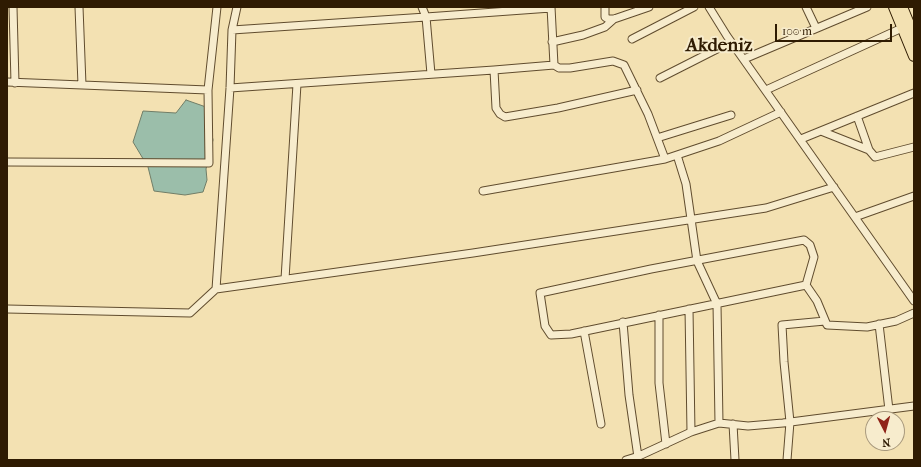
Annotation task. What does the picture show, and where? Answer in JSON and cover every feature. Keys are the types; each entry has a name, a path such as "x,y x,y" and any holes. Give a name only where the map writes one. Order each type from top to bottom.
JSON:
{"main road":[{"path":"894,7 914,56"},
{"path":"902,7 914,36"}],"street":[{"path":"13,7 15,83"},
{"path":"79,7 82,85"},
{"path":"7,162 209,163 208,90 217,7"},
{"path":"216,289 230,88 232,30 237,7"},
{"path":"422,7 426,17 431,74"},
{"path":"605,7 605,17 608,19 614,19 649,7"},
{"path":"632,39 694,7"},
{"path":"806,7 816,28"},
{"path":"744,59 867,7"},
{"path":"232,30 551,8 554,65"},
{"path":"711,8 731,42 914,301"},
{"path":"552,42 583,35 605,27 614,19"},
{"path":"766,90 902,28"},
{"path":"660,78 731,42"},
{"path":"230,88 554,65 559,68 570,68 613,61 621,62 637,90 665,159"},
{"path":"494,70 496,108 498,113 506,117 558,108 637,90"},
{"path":"7,82 208,90"},
{"path":"285,279 297,84"},
{"path":"801,139 914,94"},
{"path":"483,191 665,159 719,141 781,112"},
{"path":"657,138 731,115"},
{"path":"857,116 869,150 875,157 914,147"},
{"path":"821,131 869,150"},
{"path":"677,155 686,184 697,261 717,304 719,423"},
{"path":"7,309 190,313 216,289 473,253 766,208 834,187"},
{"path":"855,217 914,196"},
{"path":"804,240 810,245 814,257 806,285 717,304 659,314 584,331 552,335 545,326 540,293 651,269 804,240"},
{"path":"806,285 817,301 827,325 867,327 896,321 914,313"},
{"path":"689,308 691,432"},
{"path":"659,314 659,383 666,444"},
{"path":"787,460 790,422 782,325 825,321"},
{"path":"623,322 629,395 638,457"},
{"path":"879,324 889,410"},
{"path":"584,331 601,424"},
{"path":"626,460 638,457 691,432 719,423 748,426 914,406"},
{"path":"733,424 735,460"}],"shaded area":[{"path":"186,100 206,107 213,140 206,169 207,180 203,192 185,195 154,191 148,167 133,142 143,111 176,113"}],"district":[{"name":"Akdeniz","path":"719,46"}]}
